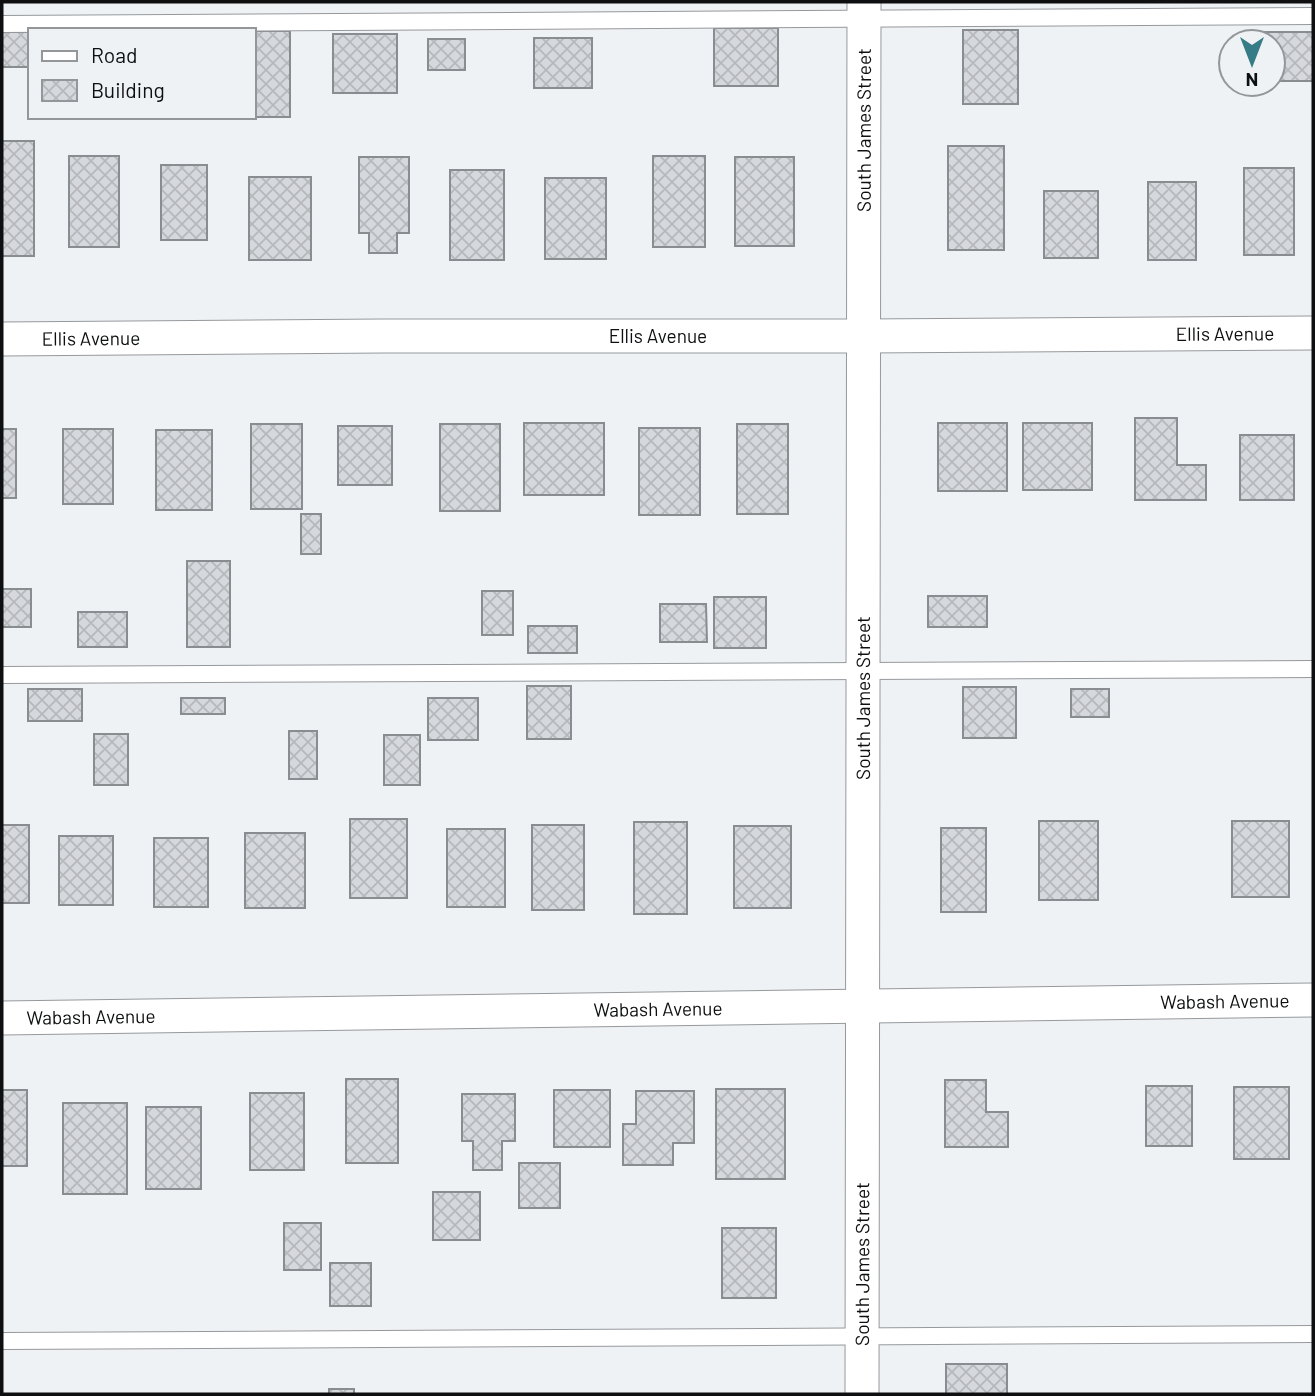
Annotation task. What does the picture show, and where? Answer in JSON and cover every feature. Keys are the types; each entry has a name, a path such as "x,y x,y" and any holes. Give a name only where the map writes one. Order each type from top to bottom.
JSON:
{"street":[{"name":"South James Street","path":"862,1394 864,10"},
{"name":"Ellis Avenue","path":"2,339 1313,333"},
{"name":"Wabash Avenue","path":"2,1018 1313,1000"}],"lane":[{"path":"2,24 864,10 1313,16"},
{"path":"2,675 1313,669"},
{"path":"2,1341 1313,1334"}],"building":[{"path":"714,28 778,28 778,86 714,86"},
{"path":"963,30 1018,30 1018,104 963,104"},
{"path":"256,31 290,31 290,117 256,117"},
{"path":"2,32 28,32 28,67 2,67"},
{"path":"1287,32 1313,32 1313,81 1287,81"},
{"path":"333,34 397,34 397,93 333,93"},
{"path":"534,38 592,38 592,88 534,88"},
{"path":"428,39 465,39 465,70 428,70"},
{"path":"2,141 34,141 34,256 2,256"},
{"path":"948,146 1004,146 1004,250 948,250"},
{"path":"69,156 119,156 119,247 69,247"},
{"path":"653,156 705,156 705,247 653,247"},
{"path":"359,157 409,157 409,233 397,233 397,253 369,253 369,233 359,233"},
{"path":"735,157 794,157 794,246 735,246"},
{"path":"161,165 207,165 207,240 161,240"},
{"path":"1244,168 1294,168 1294,255 1244,255"},
{"path":"450,170 504,170 504,260 450,260"},
{"path":"249,177 311,177 311,260 249,260"},
{"path":"545,178 606,178 606,259 545,259"},
{"path":"1148,182 1196,182 1196,260 1148,260"},
{"path":"1044,191 1098,191 1098,258 1044,258"},
{"path":"1135,418 1177,418 1177,465 1206,465 1206,500 1135,500"},
{"path":"524,423 604,423 604,495 524,495"},
{"path":"938,423 1007,423 1007,491 938,491"},
{"path":"1023,423 1092,423 1092,490 1023,490"},
{"path":"251,424 302,424 302,509 251,509"},
{"path":"440,424 500,424 500,511 440,511"},
{"path":"737,424 788,424 788,514 737,514"},
{"path":"338,426 392,426 392,485 338,485"},
{"path":"639,428 700,428 700,515 639,515"},
{"path":"2,429 16,429 16,498 2,498"},
{"path":"63,429 113,429 113,504 63,504"},
{"path":"156,430 212,430 212,510 156,510"},
{"path":"1240,435 1294,435 1294,500 1240,500"},
{"path":"301,514 321,514 321,554 301,554"},
{"path":"187,561 230,561 230,647 187,647"},
{"path":"2,589 31,589 31,627 2,627"},
{"path":"482,591 513,591 513,635 482,635"},
{"path":"928,596 987,596 987,627 928,627"},
{"path":"714,597 766,597 766,648 714,648"},
{"path":"660,604 706,604 707,642 660,642"},
{"path":"78,612 127,612 127,647 78,647"},
{"path":"528,626 577,626 577,653 528,653"},
{"path":"527,686 571,686 571,739 527,739"},
{"path":"963,687 1016,687 1016,738 963,738"},
{"path":"28,689 82,689 82,721 28,721"},
{"path":"1071,689 1109,689 1109,717 1071,717"},
{"path":"181,698 225,698 225,714 181,714"},
{"path":"428,698 478,698 478,740 428,740"},
{"path":"289,731 317,731 317,779 289,779"},
{"path":"94,734 128,734 128,785 94,785"},
{"path":"384,735 420,735 420,785 384,785"},
{"path":"350,819 407,819 407,898 350,898"},
{"path":"1039,821 1098,821 1098,900 1039,900"},
{"path":"1232,821 1289,821 1289,897 1232,897"},
{"path":"634,822 687,822 687,914 634,914"},
{"path":"2,825 29,825 29,903 2,903"},
{"path":"532,825 584,825 584,910 532,910"},
{"path":"734,826 791,826 791,908 734,908"},
{"path":"941,828 986,828 986,912 941,912"},
{"path":"447,829 505,829 505,907 447,907"},
{"path":"245,833 305,833 305,908 245,908"},
{"path":"59,836 113,836 113,905 59,905"},
{"path":"154,838 208,838 208,907 154,907"},
{"path":"346,1079 398,1079 398,1163 346,1163"},
{"path":"945,1080 986,1080 986,1112 1008,1112 1008,1147 945,1147"},
{"path":"1146,1086 1192,1086 1192,1146 1146,1146"},
{"path":"1234,1087 1289,1087 1289,1159 1234,1159"},
{"path":"716,1089 785,1089 785,1179 716,1179"},
{"path":"2,1090 27,1090 27,1166 2,1166"},
{"path":"554,1090 610,1090 610,1147 554,1147"},
{"path":"636,1091 694,1091 694,1143 673,1143 673,1165 623,1165 623,1124 636,1124"},
{"path":"250,1093 304,1093 304,1170 250,1170"},
{"path":"462,1094 515,1094 515,1141 502,1141 502,1170 473,1170 473,1141 462,1141"},
{"path":"63,1103 127,1103 127,1194 63,1194"},
{"path":"146,1107 201,1107 201,1189 146,1189"},
{"path":"519,1163 560,1163 560,1208 519,1208"},
{"path":"433,1192 480,1192 480,1240 433,1240"},
{"path":"284,1223 321,1223 321,1270 284,1270"},
{"path":"722,1228 776,1228 776,1298 722,1298"},
{"path":"330,1263 371,1263 371,1306 330,1306"},
{"path":"946,1364 1007,1364 1007,1394 946,1394"},
{"path":"329,1389 354,1389 354,1394 329,1394"}]}
